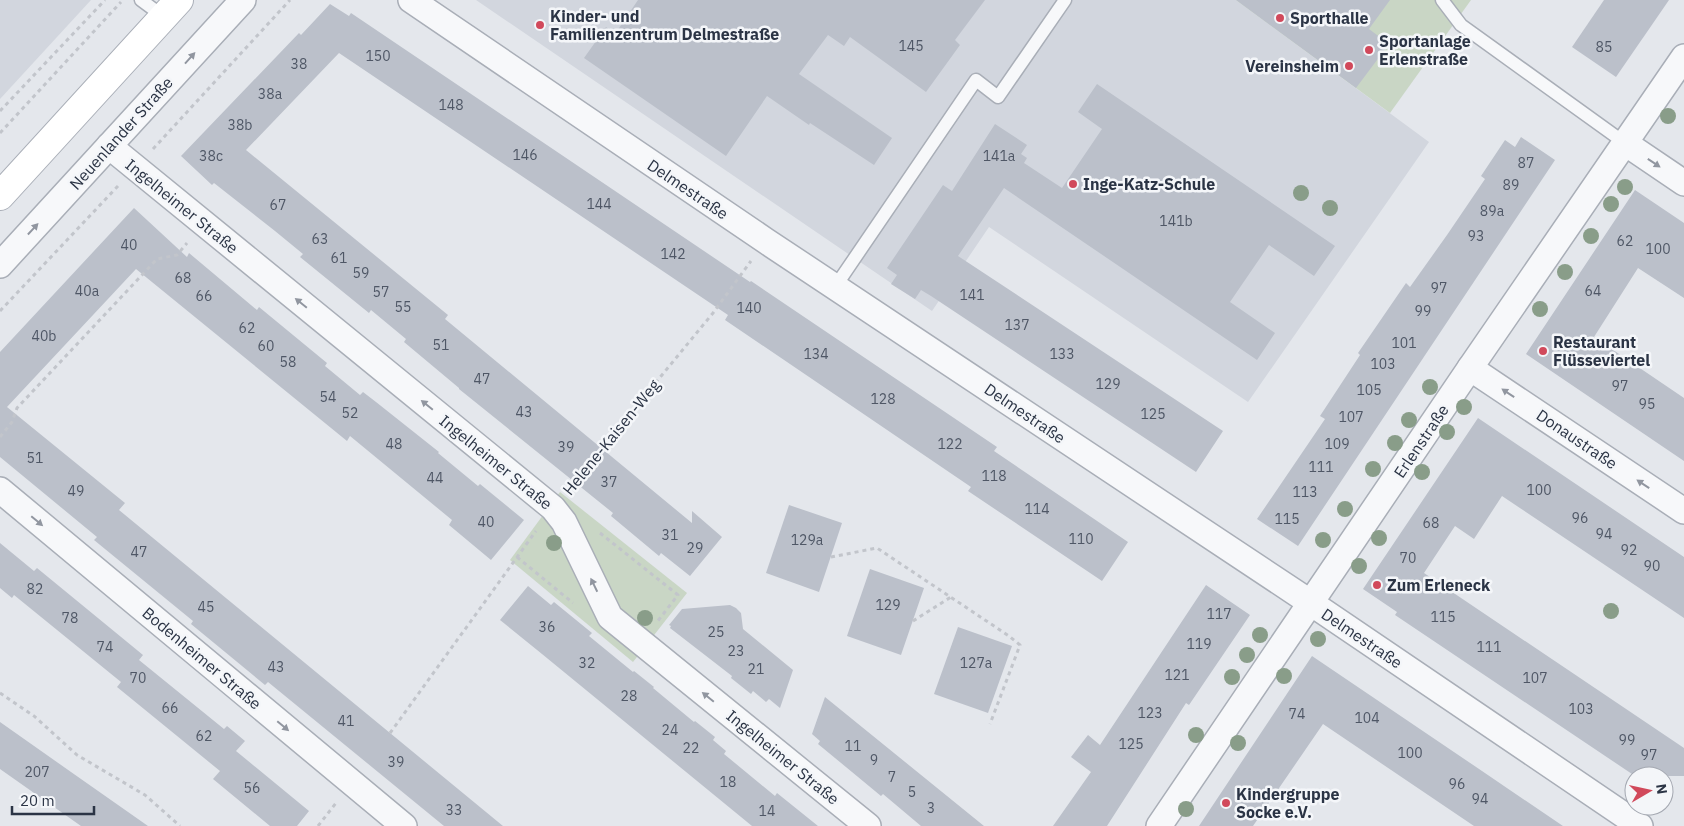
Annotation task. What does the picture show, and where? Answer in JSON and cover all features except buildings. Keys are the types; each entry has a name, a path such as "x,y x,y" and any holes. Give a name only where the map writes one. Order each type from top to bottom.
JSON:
{"main road":[{"path":"0,196 171,8"}],"street":[{"name":"Neuenlander Straße","path":"0,265 243,0"},
{"name":"Delmestraße","path":"410,0 766,241 1311,603 1640,826"},
{"name":"Erlenstraße","path":"1159,826 1684,57"},
{"path":"1625,143 1684,183"},
{"name":"Ingelheimer Straße","path":"109,146 553,508 564,522 610,618 868,826"},
{"name":"Donaustraße","path":"1470,368 1684,511"},
{"name":"Bodenheimer Straße","path":"0,490 404,826"}],"lane":[{"path":"141,0 171,8"},
{"path":"835,287 976,80 998,97 1065,0"},
{"path":"1445,2 1461,25 1625,143"}],"path":[{"path":"0,111 105,0"},
{"path":"0,133 124,0"},
{"path":"0,437 12,422 17,408 156,259 177,255 204,224"},
{"name":"Helene-Kaisen-Weg","path":"390,733 553,508 714,313 766,241"},
{"path":"596,530 678,595 641,643"},
{"path":"830,557 877,548 1020,645 990,724"},
{"path":"517,557 593,619 610,618"},
{"path":"913,622 951,598"},
{"path":"0,693 34,716 77,755 144,795 180,826"}],"shaded area":[{"path":"0,0 91,0 0,99"},
{"name":"Inge-Katz-Schule","path":"476,0 1236,0 1429,142 1248,402 989,227 932,311"}],"green space":[{"name":"Sportanlage Erlenstraße","path":"1236,0 1471,0 1390,113"},
{"path":"560,492 687,593 633,662 510,560"}],"place":[{"name":"Sporthalle","path":"1280,18"},
{"name":"Kinder- und Familienzentrum Delmestraße","path":"540,25"},
{"name":"Sportanlage Erlenstraße","path":"1369,50"},
{"name":"Vereinsheim","path":"1349,66"},
{"name":"Inge-Katz-Schule","path":"1073,184"},
{"name":"Restaurant Flüsseviertel","path":"1543,351"},
{"name":"Zum Erleneck","path":"1377,585"},
{"name":"Kindergruppe Socke e.V.","path":"1226,803"}]}
